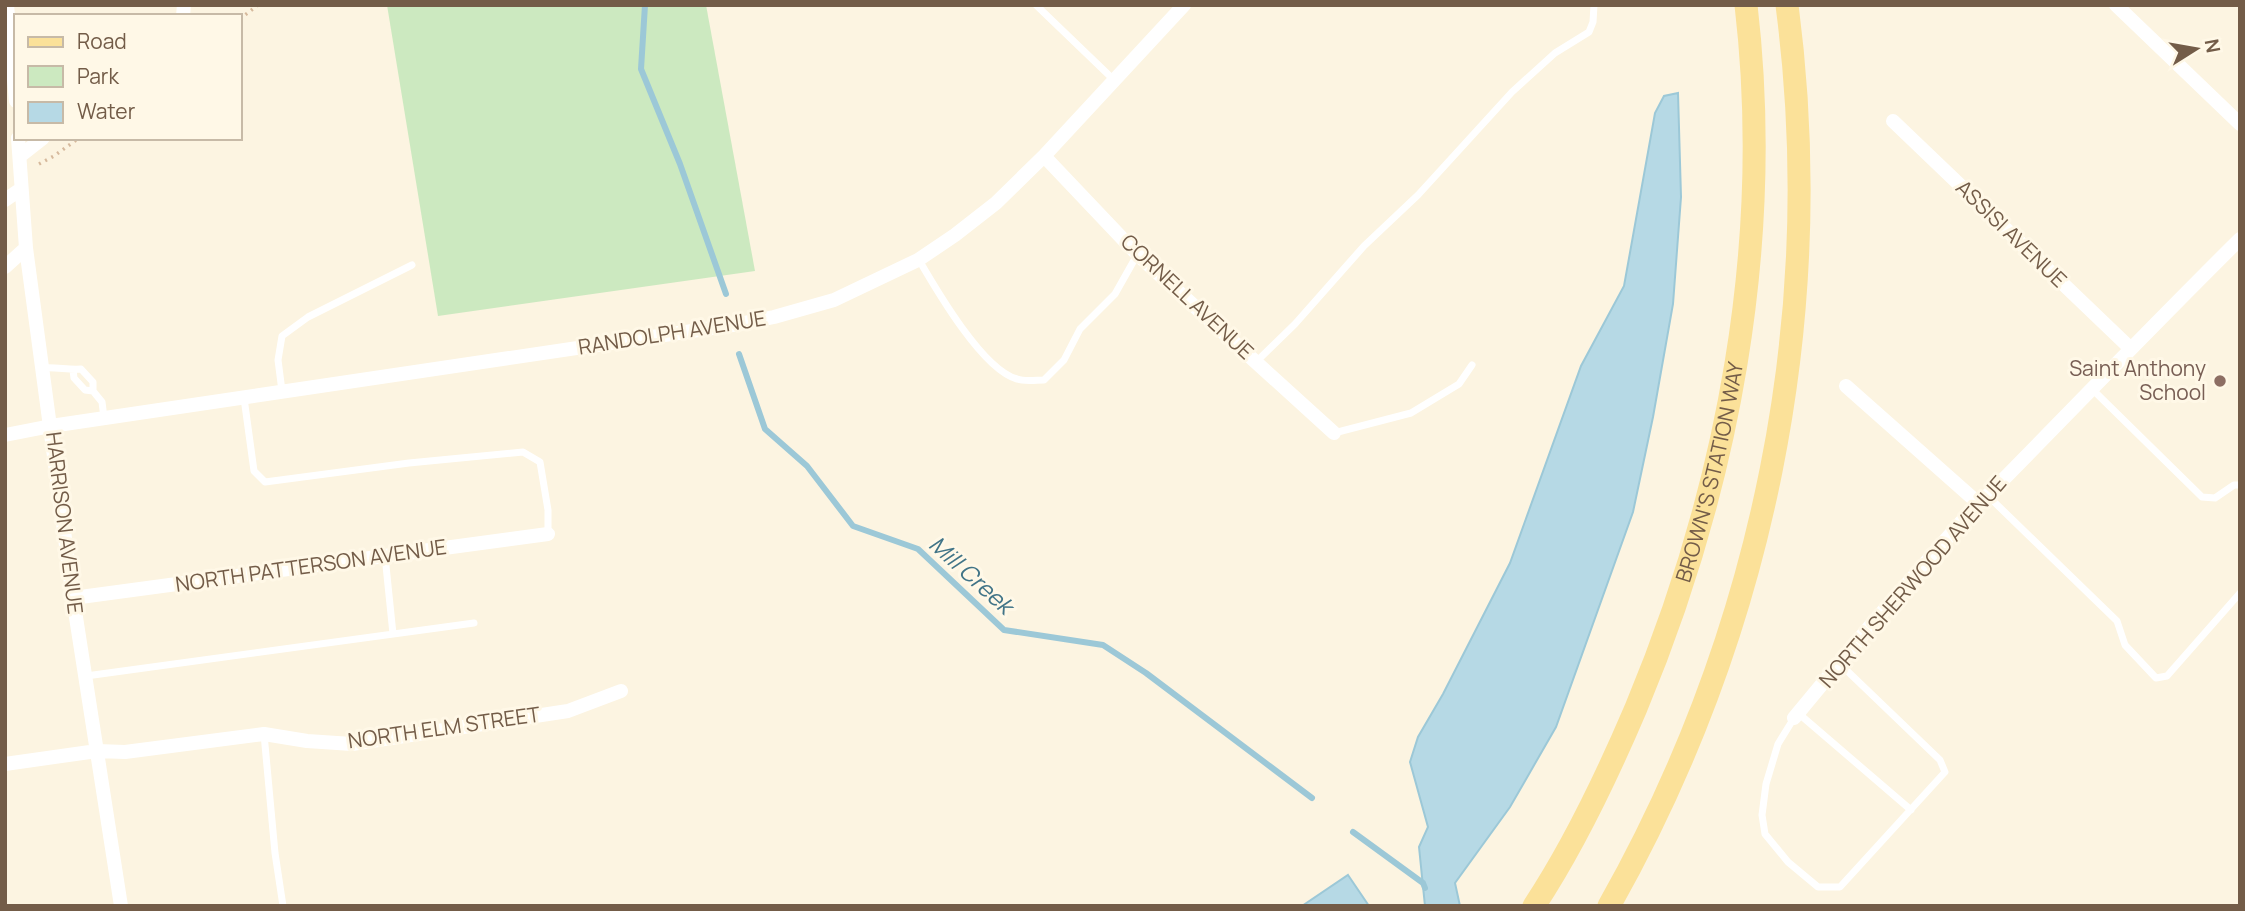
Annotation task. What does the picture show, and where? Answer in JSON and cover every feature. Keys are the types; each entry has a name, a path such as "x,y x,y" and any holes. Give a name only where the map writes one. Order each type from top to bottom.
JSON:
{"main road":[{"name":"BROWN'S STATION WAY","path":"1534,906 1596,797 1655,663 1695,543 1722,440 1743,315 1750,233 1754,152 1746,5"},
{"path":"1609,906 1659,809 1713,684 1744,585 1769,484 1787,381 1799,239 1797,130 1787,5"}],"street":[{"path":"6,5 14,87"},
{"name":"RANDOLPH AVENUE","path":"5,435 739,324 834,300 918,260 956,235 996,203 1044,156 1184,5"},
{"path":"2117,6 2240,124"},
{"name":"ASSISI AVENUE","path":"1893,121 2130,348"},
{"name":"HARRISON AVENUE","path":"19,140 26,248 73,598 121,906"},
{"path":"20,156 40,140"},
{"name":"CORNELL AVENUE","path":"1044,156 1138,255 1334,433"},
{"path":"5,200 21,189"},
{"name":"NORTH SHERWOOD AVENUE","path":"1796,716 1983,499 2240,239"},
{"path":"5,267 26,248"},
{"path":"1846,386 1983,499"},
{"name":"NORTH PATTERSON AVENUE","path":"73,598 548,534"},
{"name":"NORTH ELM STREET","path":"5,764 97,751 125,752 264,734 307,741 352,744 568,711 621,691"}],"lane":[{"path":"1036,5 1114,80"},
{"path":"1256,362 1364,246 1418,195 1512,92 1555,53 1589,32 1593,22 1594,5"},
{"path":"918,260 954,317 998,369 1018,380 1044,380 1063,360 1080,329 1115,295 1138,255"},
{"path":"282,392 278,360 282,335 308,317 412,265"},
{"path":"1334,433 1411,413 1459,384 1472,365"},
{"path":"43,368 81,369 93,382 93,391 102,402 104,418"},
{"path":"2092,389 2202,497 2215,498 2234,485 2240,485"},
{"path":"244,398 254,471 265,482 409,463 523,452 540,463 548,510 548,534"},
{"path":"1983,499 2117,621 2125,645 2156,678 2167,676 2240,593"},
{"path":"385,556 393,634"},
{"path":"86,676 474,623"},
{"path":"1840,664 1940,760 1945,772 1911,810 1840,887 1818,887 1788,862 1765,834 1762,814 1766,784 1778,744 1796,716 1911,810"},
{"path":"264,734 275,853 283,906"}],"path":[{"path":"242,17 258,5"},
{"path":"54,156 76,140"}],"green space":[{"path":"387,5 706,5 755,271 438,316"}],"water":[{"path":"1678,93 1681,197 1673,304 1633,512 1556,727 1510,807 1455,883 1460,906 1425,906 1419,847 1428,827 1410,762 1418,737 1510,563 1581,366 1624,286 1655,113 1664,96"},
{"path":"1348,875 1369,906 1302,906"}],"waterway":[{"name":"Mill Creek","path":"645,5 641,69 680,164 726,294"},
{"name":"Mill Creek","path":"739,354 765,429 807,466 853,526 918,549 1004,630 1103,645 1146,673 1312,798"},
{"name":"Mill Creek","path":"1353,832 1423,883 1425,888"}],"place":[{"name":"Saint Anthony School","path":"2220,381"}]}
